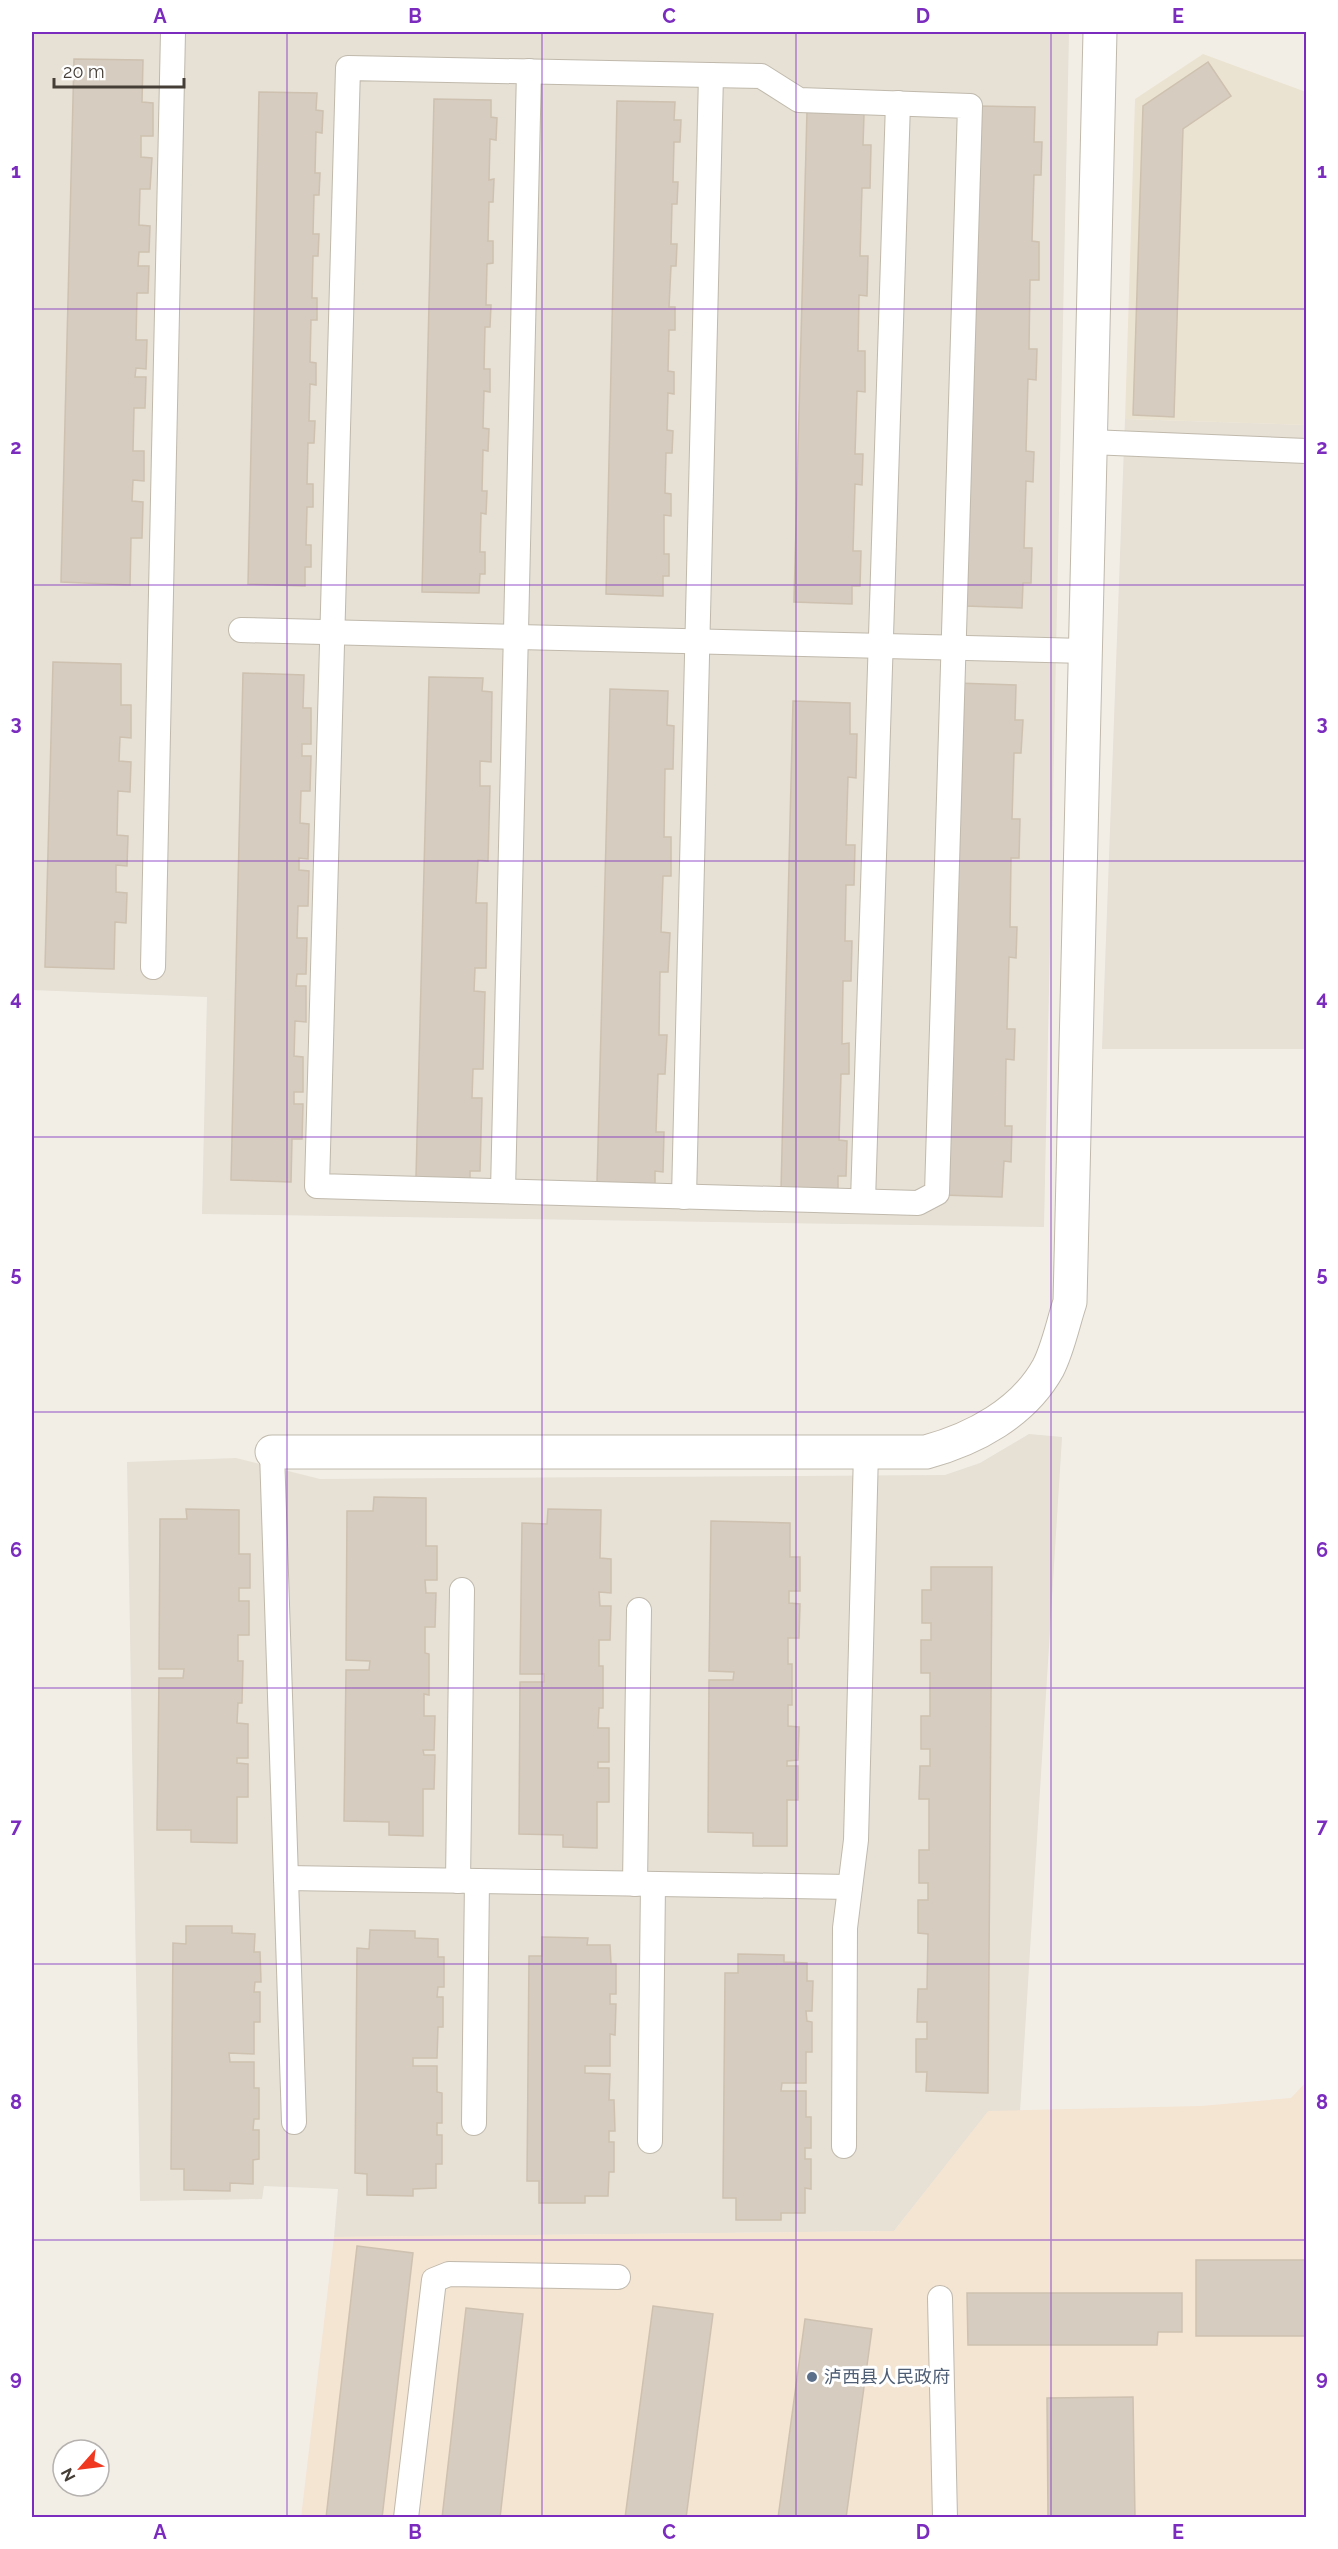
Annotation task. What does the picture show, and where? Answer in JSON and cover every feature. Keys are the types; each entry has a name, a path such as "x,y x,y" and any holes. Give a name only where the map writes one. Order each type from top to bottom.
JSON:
{"street":[{"path":"272,1452 926,1452 961,1441 1001,1419 1027,1395 1048,1368 1070,1302 1100,32"}],"lane":[{"path":"153,967 173,32"},
{"path":"348,68 711,75 761,76 799,100 970,106 937,1193 918,1203 317,1186 348,68"},
{"path":"503,1191 529,71"},
{"path":"684,1197 711,75"},
{"path":"863,1201 898,103"},
{"path":"1090,442 1306,452"},
{"path":"241,630 1085,651"},
{"path":"272,1452 294,2122"},
{"path":"844,2146 845,1928 856,1840 866,1452"},
{"path":"462,1590 474,2123"},
{"path":"639,1610 650,2141"},
{"path":"286,1878 850,1887"},
{"path":"405,2517 434,2280 449,2274 618,2277"},
{"path":"940,2298 945,2517"}],"shaded area":[{"path":"32,32 1069,32 1044,1227 202,1214 207,997 32,990"},
{"path":"1203,54 1306,92 1306,425 1125,419 1135,99"},
{"path":"1125,419 1306,425 1306,1049 1102,1049"},
{"path":"1029,1434 1062,1437 1020,2111 988,2112 894,2231 334,2237 338,2189 264,2186 262,2199 140,2201 127,1462 236,1458 320,1479 945,1475 980,1463"},
{"name":"泸西县人民政府","path":"1306,2082 1306,2517 301,2518 334,2237 894,2231 988,2111 1201,2106 1291,2098"}],"building":[{"path":"74,59 143,60 142,102 153,103 153,136 141,136 141,157 152,158 150,189 140,189 139,225 150,226 149,252 139,252 138,266 149,266 148,293 137,293 136,340 147,340 146,369 136,368 135,377 146,377 145,408 134,408 133,451 144,451 144,481 133,480 132,501 143,502 142,538 131,538 130,585 61,582"},
{"path":"1208,62 1231,96 1183,129 1174,417 1133,415 1143,106"},
{"path":"259,92 317,93 316,110 323,111 322,133 316,132 315,173 320,173 319,195 314,195 313,234 319,234 318,256 313,256 312,298 317,298 317,320 311,320 310,362 316,363 316,385 310,384 309,421 315,421 314,443 308,443 307,484 313,484 313,507 307,507 306,545 311,545 311,567 305,567 305,586 248,584"},
{"path":"434,99 491,100 491,117 497,118 496,140 490,139 489,180 494,179 493,202 489,202 488,241 493,241 493,263 487,264 486,305 491,305 490,327 485,327 484,369 490,369 490,392 484,391 483,428 489,429 488,451 483,450 482,491 487,491 486,514 481,513 480,552 485,552 485,574 480,574 479,593 422,592"},
{"path":"617,101 675,102 674,120 681,120 680,142 674,142 673,182 678,182 677,204 672,204 671,244 677,244 676,266 671,266 669,307 675,307 675,330 669,330 668,371 674,372 674,394 668,393 667,430 673,431 672,453 666,453 665,493 671,494 671,516 664,515 664,554 669,554 669,576 663,576 663,596 606,594"},
{"path":"978,106 1035,107 1034,142 1042,142 1041,175 1034,175 1032,241 1039,242 1039,280 1030,280 1029,349 1037,349 1036,380 1028,379 1026,451 1034,452 1033,482 1026,481 1024,548 1032,548 1031,583 1023,583 1022,608 965,606"},
{"path":"807,111 864,114 863,145 871,145 870,188 862,188 860,256 868,256 867,296 859,295 858,351 865,351 865,392 857,391 855,454 863,454 862,485 855,484 853,551 861,551 860,586 852,586 852,604 794,602"},
{"path":"53,662 121,664 121,705 131,705 131,738 120,737 119,761 131,762 130,792 118,791 117,835 128,836 127,866 116,865 116,892 127,893 126,923 115,922 114,969 45,967"},
{"path":"243,673 304,675 303,708 311,708 311,744 302,744 302,756 311,756 310,791 301,791 300,823 309,824 308,859 299,858 299,870 309,871 308,906 298,906 297,938 307,938 306,974 297,974 296,986 306,986 306,1022 295,1021 294,1056 303,1057 303,1092 294,1092 294,1104 303,1104 302,1139 292,1139 291,1182 231,1180"},
{"path":"429,677 483,678 482,691 492,692 491,762 480,761 480,786 490,786 488,861 478,860 476,903 487,903 486,968 475,968 474,991 485,992 483,1069 473,1069 472,1098 482,1098 480,1171 470,1171 470,1179 416,1177"},
{"path":"956,683 1016,685 1015,720 1023,720 1021,753 1014,753 1012,819 1020,819 1019,858 1011,858 1010,927 1017,927 1016,958 1009,957 1007,1029 1015,1029 1014,1060 1006,1059 1005,1126 1012,1126 1011,1162 1004,1161 1002,1197 942,1195"},
{"path":"610,689 668,691 667,725 674,726 673,769 665,769 664,837 671,837 671,876 663,876 661,932 670,933 668,972 660,972 659,1035 667,1035 665,1074 658,1074 656,1132 664,1132 663,1172 655,1171 655,1184 597,1183"},
{"path":"793,701 850,703 850,734 857,734 856,778 848,777 846,845 855,845 854,885 846,885 845,941 852,941 851,981 843,981 842,1044 849,1043 849,1074 841,1074 839,1140 847,1141 846,1176 838,1176 838,1193 781,1191"},
{"path":"374,1497 426,1498 426,1546 437,1546 437,1580 425,1580 426,1593 436,1593 435,1627 425,1627 425,1653 429,1654 429,1695 424,1694 424,1716 435,1716 434,1750 423,1750 424,1755 435,1755 434,1789 423,1789 423,1836 389,1835 389,1822 344,1821 346,1670 369,1670 370,1661 346,1660 347,1511 373,1511"},
{"path":"186,1509 239,1510 239,1554 250,1554 250,1588 239,1588 239,1601 249,1601 249,1635 238,1635 238,1661 243,1661 242,1703 238,1703 237,1723 248,1724 248,1758 237,1758 237,1763 248,1764 248,1797 237,1797 237,1843 191,1842 191,1830 157,1830 159,1678 183,1678 184,1669 159,1669 160,1519 187,1519"},
{"path":"548,1509 601,1510 600,1558 611,1559 611,1593 599,1592 600,1606 611,1606 610,1640 599,1640 599,1666 603,1666 603,1708 599,1708 598,1728 609,1728 609,1762 598,1762 598,1768 609,1768 609,1802 597,1802 597,1848 563,1847 563,1835 519,1834 520,1682 544,1682 544,1674 520,1674 522,1523 547,1524"},
{"path":"711,1521 790,1523 790,1557 800,1557 800,1591 789,1591 789,1603 800,1604 799,1638 788,1638 788,1664 792,1664 792,1705 788,1705 788,1726 799,1727 798,1760 787,1761 787,1766 798,1766 798,1800 787,1800 787,1846 753,1846 753,1833 708,1832 709,1680 733,1680 734,1672 709,1671"},
{"path":"931,1567 992,1567 988,2093 926,2091 927,2072 916,2072 916,2039 927,2039 927,2022 917,2022 918,1989 927,1989 928,1934 918,1933 918,1900 928,1900 928,1883 919,1883 919,1850 929,1850 929,1799 919,1799 920,1766 930,1766 930,1749 921,1749 921,1716 930,1716 930,1673 921,1673 921,1640 931,1640 931,1623 922,1623 922,1590 931,1590"},
{"path":"186,1926 232,1926 232,1933 255,1934 254,1952 260,1952 261,1982 255,1982 254,1992 260,1992 260,2022 254,2022 254,2054 229,2053 230,2062 254,2062 254,2088 259,2088 259,2119 254,2119 253,2130 259,2130 259,2159 253,2160 253,2184 230,2183 230,2191 184,2190 184,2169 171,2169 173,1943 186,1944"},
{"path":"370,1930 415,1931 415,1938 438,1939 438,1957 444,1957 444,1987 438,1987 437,1997 443,1997 443,2027 438,2027 437,2058 413,2058 413,2066 437,2066 437,2092 442,2093 442,2123 437,2123 437,2135 442,2135 442,2164 436,2164 436,2188 413,2189 413,2196 367,2195 367,2174 355,2173 357,1948 369,1949"},
{"path":"542,1937 588,1938 587,1945 610,1945 611,1964 616,1964 616,1994 610,1994 610,2004 616,2004 615,2035 610,2034 610,2066 585,2066 585,2073 610,2074 609,2100 614,2100 615,2131 609,2131 609,2142 614,2142 614,2172 609,2172 608,2196 585,2196 585,2203 539,2203 539,2181 527,2181 529,1956 542,1956"},
{"path":"738,1954 784,1955 784,1962 807,1963 807,1981 813,1981 812,2011 806,2011 807,2021 812,2022 812,2052 806,2052 806,2083 782,2083 781,2091 806,2091 806,2117 811,2117 811,2148 805,2148 805,2159 811,2159 811,2189 805,2188 805,2213 781,2213 781,2220 736,2220 736,2198 723,2198 725,1973 738,1973"},
{"path":"357,2246 413,2253 382,2518 326,2518"},
{"path":"1196,2260 1306,2260 1306,2336 1196,2336"},
{"path":"967,2293 1182,2293 1182,2332 1158,2332 1157,2345 968,2345"},
{"path":"653,2306 713,2314 686,2518 625,2518"},
{"path":"466,2308 523,2314 500,2518 442,2518"},
{"path":"805,2319 872,2329 846,2518 778,2518"},
{"path":"1133,2397 1135,2518 1048,2518 1047,2398"}],"place":[{"name":"泸西县人民政府","path":"812,2377"}]}
